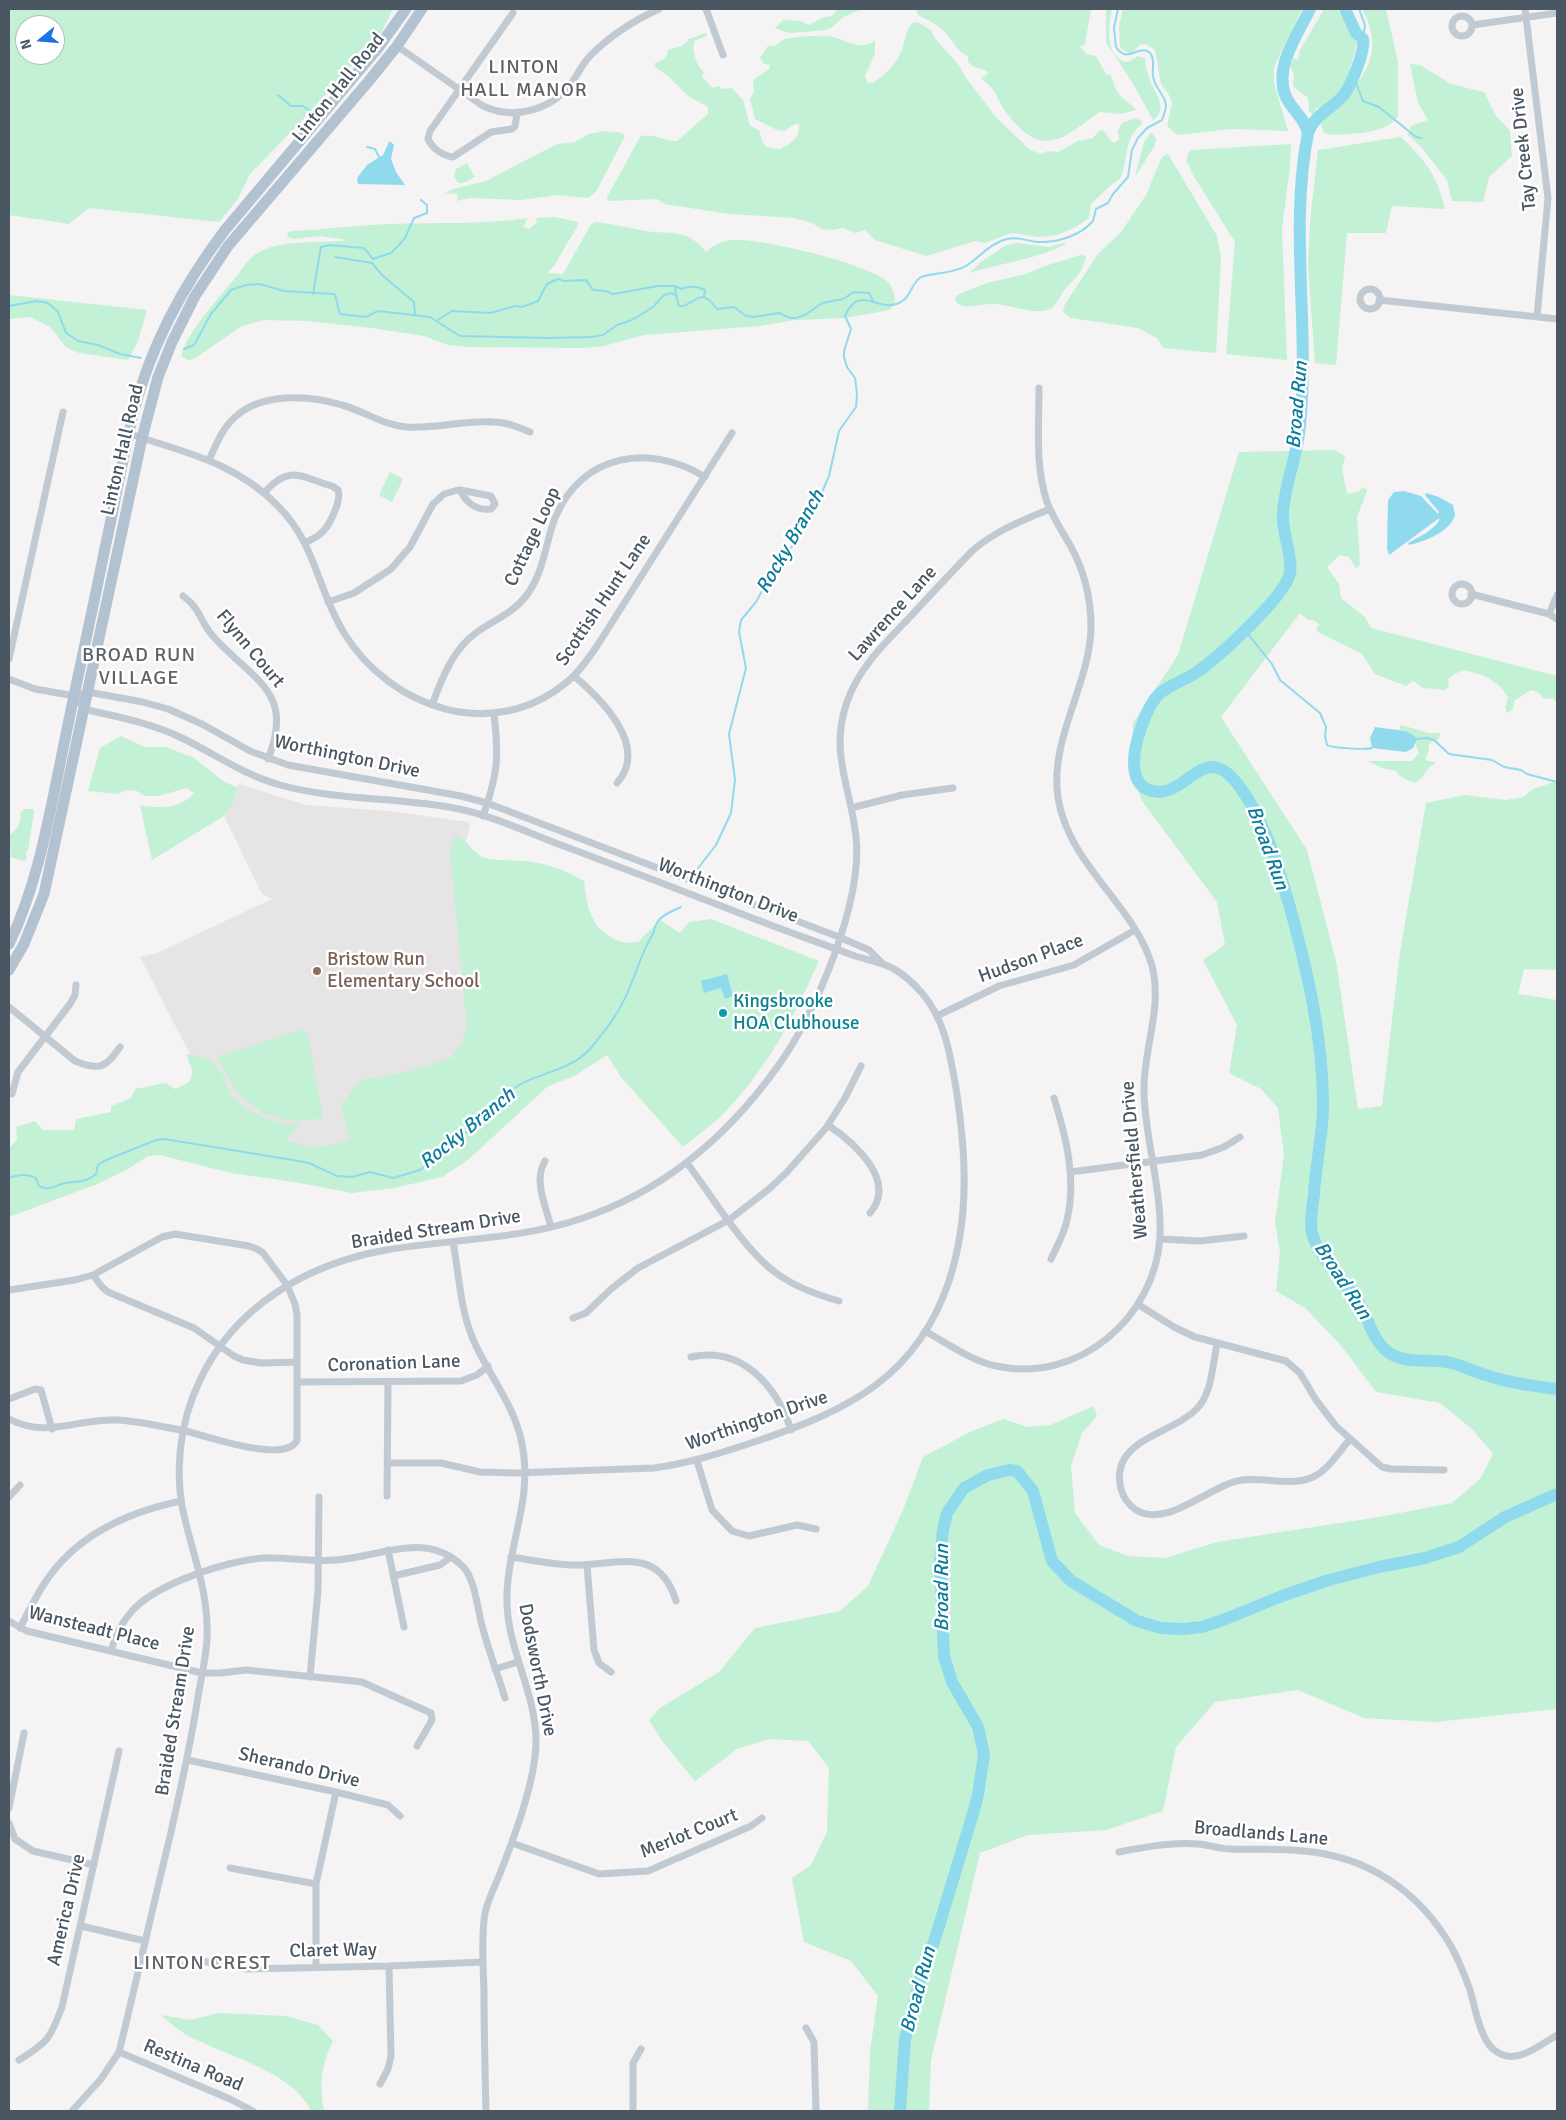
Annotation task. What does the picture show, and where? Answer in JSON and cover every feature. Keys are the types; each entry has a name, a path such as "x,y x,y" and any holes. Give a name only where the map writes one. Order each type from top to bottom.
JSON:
{"main road":[{"name":"Linton Hall Road","path":"9,944 28,902 35,876 130,434 142,385 159,341 202,259 378,48 406,9"},
{"name":"Linton Hall Road","path":"9,970 24,944 44,894 142,438 158,377 172,342 195,296 228,246 368,82 397,46 422,9"}],"street":[{"path":"397,46 483,106 494,111 517,114 537,108 560,95 572,83 584,62 598,48 622,30 659,9"},
{"path":"706,9 723,55"},
{"name":"Tay Creek Drive","path":"1525,9 1548,198 1538,317"},
{"path":"513,13 428,135 430,143 446,156 453,157 491,132 512,129 515,126 517,114"},
{"path":"1472,25 1557,13"},
{"path":"1380,300 1557,319"},
{"name":"Weathersfield Drive","path":"925,1331 982,1362 1010,1368 1037,1368 1068,1360 1094,1348 1115,1332 1139,1305 1155,1268 1160,1239 1160,1216 1145,1113 1144,1081 1156,993 1151,965 1144,945 1135,930 1077,849 1062,816 1058,799 1058,761 1086,663 1091,628 1088,592 1083,576 1070,545 1050,509 1040,471 1040,388"},
{"path":"209,460 225,428 242,411 263,401 288,398 310,399 343,405 388,424 400,426 420,427 496,422 513,425 530,432"},
{"path":"9,659 63,412"},
{"name":"Scottish Hunt Lane","path":"130,434 209,460 240,474 264,492 292,522 305,543 328,602 343,632 365,660 396,687 432,705 466,714 494,714 509,711 552,693 574,676 597,646 732,434"},
{"name":"Cottage Loop","path":"432,705 443,676 462,646 475,633 511,611 527,594 540,571 556,517 570,493 582,479 597,469 613,462 639,457 669,460 682,464 705,477"},
{"path":"264,492 280,477 291,474 332,486 338,490 340,498 329,524 320,535 305,543"},
{"path":"328,602 354,593 391,569 410,547 433,504 444,494 460,490 491,496 495,504 491,510 480,509 468,502 460,490"},
{"name":"Lawrence Lane","path":"839,937 852,900 856,874 857,842 840,759 840,730 847,701 860,674 885,643 983,542 1006,527 1050,509"},
{"path":"1471,594 1549,614 1557,619"},
{"path":"1549,614 1557,595"},
{"name":"Flynn Court","path":"183,596 194,604 212,635 261,681 272,698 278,718 277,731 268,759"},
{"path":"574,676 604,703 620,728 627,750 627,764 623,776 618,783"},
{"path":"9,680 34,689 75,696 84,709"},
{"name":"Worthington Drive","path":"75,696 88,692 144,702 185,715 232,742 268,759 306,770 461,796 487,803 839,937 869,950 882,963"},
{"name":"Worthington Drive","path":"84,709 166,731 236,768 276,784 321,794 455,808 483,816 835,948 882,963 909,980 927,1000 937,1016 949,1048 962,1130 964,1199 960,1235 954,1265 940,1304 925,1331 904,1358 873,1388 830,1414 791,1430 696,1461 654,1468 480,1472 441,1463 387,1463"},
{"path":"483,816 494,782 498,754 494,714"},
{"path":"850,808 902,795 953,788"},
{"name":"Hudson Place","path":"937,1016 999,986 1054,971 1078,962 1135,930"},
{"name":"Braided Stream Drive","path":"72,2111 101,2079 119,2052 188,1760 207,1640 207,1621 201,1573 181,1501 180,1472 184,1431 192,1398 221,1346 243,1318 268,1298 286,1285 322,1268 360,1255 410,1246 510,1236 551,1227 605,1210 628,1199 687,1163 716,1139 739,1116 783,1059 809,1014 839,937"},
{"path":"12,1094 18,1072 70,1004 75,995 76,985"},
{"path":"9,1007 74,1061 87,1066 99,1067 110,1062 120,1046"},
{"path":"573,1318 586,1313 611,1289 638,1268 729,1220 787,1172 828,1125 861,1066"},
{"path":"1051,1259 1067,1222 1070,1207 1070,1172 1064,1132 1054,1098"},
{"path":"828,1125 855,1145 865,1155 871,1166 876,1178 879,1195 875,1208 870,1214"},
{"path":"1070,1172 1213,1152 1240,1137"},
{"path":"545,1161 540,1168 540,1180 551,1227"},
{"path":"687,1163 755,1254 777,1274 803,1289 839,1301"},
{"path":"9,1290 75,1280 93,1275 162,1237 175,1234 249,1246 263,1253 286,1285 295,1304 297,1315 298,1382 297,1440 292,1448 245,1448 184,1431 118,1420 87,1422 52,1429 26,1426 9,1419"},
{"path":"1160,1239 1200,1241 1244,1236"},
{"name":"Dodsworth Drive","path":"454,1242 467,1321 478,1349 506,1398 518,1426 526,1472 522,1512 511,1556 507,1605 509,1624 518,1662 533,1714 536,1748 533,1770 512,1843 485,1913 483,1962 486,2111"},
{"path":"93,1275 108,1292 194,1328 234,1356 251,1362 297,1362"},
{"path":"1139,1305 1184,1333 1217,1344 1278,1357 1290,1364 1300,1373 1326,1415 1350,1440 1382,1467 1391,1469 1444,1470"},
{"path":"1217,1344 1207,1392 1202,1403 1188,1417 1137,1444 1125,1458 1120,1480 1123,1495 1133,1507 1145,1514 1163,1514 1218,1488 1240,1481 1307,1480 1322,1471 1350,1440"},
{"path":"691,1357 719,1356 752,1370 768,1384 776,1396 791,1430"},
{"name":"Coronation Lane","path":"298,1382 461,1381 477,1374 488,1366"},
{"path":"387,1496 388,1382"},
{"path":"9,1398 35,1389 41,1390 52,1429"},
{"path":"696,1461 712,1510 732,1531 749,1536 797,1525 816,1529"},
{"path":"9,1497 20,1485"},
{"path":"310,1677 319,1560 319,1497"},
{"path":"20,1628 47,1580 82,1543 127,1516 181,1501"},
{"path":"111,1651 125,1619 140,1603 168,1586 201,1573 241,1561 262,1558 350,1559 388,1550 418,1547 430,1548 460,1563 470,1576 483,1632 505,1698"},
{"path":"388,1550 404,1627"},
{"path":"511,1556 562,1564 587,1564 625,1560 646,1565 665,1578 673,1590 676,1600"},
{"path":"393,1576 440,1565 451,1557"},
{"path":"587,1564 594,1650 599,1663 611,1672"},
{"name":"Wansteadt Place","path":"9,1621 20,1628 202,1673 220,1674 246,1670 362,1682 428,1711 432,1716 432,1720 417,1746"},
{"path":"496,1669 518,1662"},
{"path":"9,1808 24,1733"},
{"name":"America Drive","path":"18,2060 40,2047 52,2033 62,2007 119,1751"},
{"name":"Sherando Drive","path":"188,1760 388,1805 400,1816"},
{"path":"316,1967 316,1884 336,1792"},
{"name":"Merlot Court","path":"512,1843 598,1874 648,1871 751,1826 762,1818"},
{"path":"9,1823 15,1838 33,1851 94,1865"},
{"name":"Broadlands Lane","path":"1119,1852 1158,1845 1198,1844 1227,1849 1303,1850 1331,1855 1360,1864 1401,1887 1419,1903 1436,1924 1462,1969 1485,2038 1492,2049 1503,2056 1515,2057 1557,2035"},
{"path":"230,1868 316,1884"},
{"path":"81,1926 145,1941"},
{"name":"Claret Way","path":"184,1965 202,1962 246,1969 483,1962"},
{"path":"380,2084 388,2069 391,2056 389,1966"},
{"path":"806,2028 814,2042 816,2111"},
{"path":"633,2111 633,2063 641,2049"},
{"name":"Restina Road","path":"119,2052 230,2099 253,2111"}],"shaded area":[{"name":"Bristow Run Elementary School","path":"239,784 306,805 388,811 469,822 470,826 463,852 492,985 467,1116 267,1159 211,1095 140,957 157,953 272,899 262,894 224,816 233,803"}],"green space":[{"path":"9,9 393,9 381,33 296,127 250,174 238,199 219,222 89,208 69,224 9,215"},
{"path":"838,9 862,9 843,17 826,30 789,33 775,28 783,20 801,21 809,25 824,17 832,16"},
{"path":"916,9 1091,9 1085,44 1080,47 1087,54 1096,56 1106,74 1111,75 1119,94 1136,110 1120,114 1099,112 1073,131 1051,140 1041,140 1030,136 1018,127 1001,105 994,90 981,78 988,74 987,71 972,66 968,62 968,56 958,49 949,36 933,23 918,15"},
{"path":"1106,9 1112,9 1109,31 1114,53 1125,62 1138,56 1145,58 1149,78 1159,98 1161,109 1153,120 1135,87 1106,42"},
{"path":"1123,9 1302,9 1274,67 1274,83 1288,131 1232,129 1177,135 1167,126 1172,103 1161,84 1155,50 1141,44 1133,52 1128,53 1120,48 1119,25"},
{"path":"1324,9 1337,9 1357,43 1346,83 1339,98 1324,108 1317,108 1313,115 1309,111 1308,98 1293,86 1294,75 1290,66 1293,58 1298,60 1300,50"},
{"path":"1362,9 1386,9 1398,62 1398,117 1384,127 1367,132 1332,135 1324,133 1320,122 1345,98 1364,73 1370,59 1372,44 1370,27"},
{"path":"914,22 931,30 936,40 958,64 966,78 996,117 1030,150 1042,154 1047,151 1058,152 1078,141 1093,138 1100,130 1104,131 1114,143 1119,140 1117,133 1122,123 1135,118 1142,121 1142,124 1136,130 1129,143 1120,179 1091,204 1089,218 1076,227 1057,235 1039,237 1011,233 985,243 975,241 926,256 875,240 865,230 855,233 843,228 833,230 822,229 812,223 793,218 730,214 664,204 657,199 608,201 607,197 640,137 654,136 677,141 708,114 708,107 688,96 668,76 654,66 655,63 666,57 668,50 682,46 689,39 706,33 707,36 694,41 694,54 704,72 702,76 712,88 719,86 722,89 732,88 743,100 750,126 759,130 766,147 780,149 797,137 799,124 795,124 784,131 777,130 755,119 750,99 754,92 753,80 769,69 770,65 764,64 760,58 768,46 775,45 785,39 806,36 834,37 858,45 869,44 875,40 875,53 865,76 867,82 873,83 895,63 902,51 907,32"},
{"path":"1410,64 1420,65 1451,84 1484,92 1496,116 1510,131 1512,156 1489,177 1483,202 1452,201 1447,180 1422,148 1408,135 1411,126 1428,120 1418,103"},
{"path":"605,131 622,133 625,136 596,192 588,198 558,195 521,200 471,198 455,201 458,198 457,194 445,193 453,189 486,181 557,144 575,142 589,134"},
{"path":"1151,132 1156,139 1155,145 1135,177 1144,142"},
{"path":"1401,137 1418,154 1434,177 1445,209 1392,206 1386,233 1347,233 1336,365 1315,363 1308,267 1310,222 1318,150"},
{"path":"1291,144 1282,229 1287,360 1226,354 1235,242 1193,175 1186,160 1190,150"},
{"path":"1168,154 1217,236 1221,257 1216,353 1163,348 1157,338 1138,328 1071,318 1063,312 1065,304 1098,254 1121,232 1146,195 1162,157"},
{"path":"467,163 475,177 463,183 458,183 454,177 456,169"},
{"path":"555,217 578,222 578,225 554,266 547,273 563,274 591,224 596,222 646,231 679,234 693,239 706,252 718,243 747,240 813,253 876,274 891,286 895,302 890,310 845,318 795,320 759,326 644,335 604,346 585,348 466,347 448,345 424,336 372,328 307,321 264,320 242,326 194,359 188,360 182,357 183,350 195,329 213,304 254,255 263,250 283,245 349,240 319,236 294,239 288,237 287,234 290,231 407,223 494,222 528,218 523,226 529,229 537,222 536,218"},
{"path":"1067,242 1060,247 1036,256 969,273 981,262 1006,245 1017,243 1048,247"},
{"path":"1081,255 1086,256 1081,270 1064,290 1055,305 1048,310 1033,311 993,304 964,306 956,302 955,298 957,295 987,283 1026,274"},
{"path":"9,295 147,310 138,341 128,360 79,353 66,347 50,327 30,317 9,319"},
{"path":"1335,450 1345,456 1342,469 1347,494 1357,492 1364,487 1367,491 1357,517 1360,565 1356,568 1349,557 1340,555 1327,567 1339,584 1341,598 1365,617 1371,628 1557,676 1557,702 1551,698 1544,699 1539,693 1531,690 1514,701 1513,709 1507,713 1505,707 1508,698 1495,682 1489,679 1463,670 1448,679 1449,686 1445,690 1423,688 1413,681 1406,686 1375,674 1362,654 1320,633 1316,630 1319,624 1308,620 1300,613 1221,717 1307,850 1336,961 1358,1109 1382,1106 1400,952 1426,803 1464,795 1506,800 1523,797 1533,789 1557,781 1557,970 1524,969 1518,994 1557,1000 1557,1709 1435,1722 1364,1718 1298,1690 1215,1702 1176,1747 1163,1811 1106,1830 1028,1835 980,1853 931,2060 929,2111 868,2111 870,2051 878,1996 851,1961 804,1942 792,1878 811,1865 827,1832 829,1768 808,1741 770,1739 737,1749 695,1781 662,1741 649,1720 660,1708 719,1672 755,1628 840,1611 868,1586 903,1510 923,1457 970,1432 1003,1419 1028,1427 1050,1425 1094,1406 1097,1416 1082,1433 1071,1466 1075,1513 1099,1545 1128,1556 1165,1558 1217,1542 1379,1517 1452,1503 1480,1479 1493,1454 1472,1429 1440,1403 1376,1392 1339,1343 1305,1308 1276,1291 1280,1253 1275,1222 1284,1155 1278,1108 1261,1089 1229,1073 1237,1025 1203,960 1225,945 1217,902 1142,801 1131,774 1133,723 1178,655 1239,452"},
{"path":"390,472 403,479 392,502 379,495"},
{"path":"1401,725 1429,733 1440,733 1439,739 1431,742 1429,745 1425,760 1435,764 1429,768 1421,779 1414,783 1400,776 1396,771 1382,768 1367,761 1412,761 1419,753 1415,743 1417,739 1403,730 1399,731"},
{"path":"121,736 145,747 166,747 194,758 223,781 238,788 233,803 224,816 152,860 140,805 162,807 176,805 194,793 187,788 158,796 145,796 137,791 127,790 118,794 88,791 100,748"},
{"path":"25,809 33,809 34,811 28,851 25,852 27,857 25,861 10,857 9,835 18,826 20,813"},
{"path":"455,835 463,839 482,857 549,865 584,881 589,909 596,924 602,931 621,942 638,942 660,920 680,933 689,922 711,919 819,961 799,1004 764,1064 719,1118 683,1147 621,1077 607,1055 576,1075 547,1087 468,1160 442,1177 394,1188 352,1193 231,1173 160,1155 148,1156 128,1169 97,1184 9,1217 9,1148 17,1140 16,1127 35,1121 43,1130 74,1130 76,1119 111,1112 111,1106 131,1098 135,1089 166,1083 175,1089 189,1082 193,1072 186,1054 200,1056 214,1063 222,1073 231,1094 238,1102 254,1113 271,1120 300,1125 285,1140 312,1148 350,1141 341,1105 361,1080 410,1071 451,1058 462,1043 467,1026 450,853"},
{"path":"301,1030 308,1035 323,1118 288,1120 264,1114 238,1094 217,1057"},
{"path":"219,2013 286,2016 318,2025 333,2041 322,2075 324,2111 311,2111 302,2096 288,2084 253,2064 182,2032 161,2015 190,2020"}],"water":[{"path":"389,142 394,145 391,159 396,172 405,185 358,184 357,178 367,165 383,155"},
{"path":"1404,491 1421,496 1438,514 1439,512 1425,495 1426,493 1439,497 1453,505 1455,515 1443,531 1415,544 1409,545 1408,543 1430,530 1438,523 1440,519 1438,519 1389,555 1387,549 1388,500 1394,492"},
{"path":"1375,727 1405,731 1417,739 1413,748 1406,752 1372,748 1370,738"},
{"path":"727,974 733,996 725,999 721,988 704,993 701,981"}],"waterway":[{"name":"Rocky Branch","path":"695,872 716,845 731,813 735,780 729,734 746,668 739,632 741,620 756,602 773,571 801,535 813,513 829,476 839,431 856,407 855,378 847,367 844,357 851,329 845,316 850,306 856,301 863,300 884,305 899,303 906,298 921,277 961,269 1001,241 1015,238 1037,242 1060,240 1082,231 1093,221 1096,209 1108,203 1113,194 1128,177 1132,150 1138,138 1147,128 1162,120 1166,107 1164,98 1154,80 1152,55 1143,50 1124,54 1116,47 1114,28 1118,9"},
{"name":"Broad Run","path":"1310,9 1289,52 1283,75 1286,97 1301,118 1308,133 1300,205 1303,352 1300,425 1283,512 1290,563 1289,576 1274,599 1232,643 1194,674 1163,691 1154,700 1145,716 1138,736 1134,770 1136,778 1143,787 1157,792 1174,788 1205,768 1221,769 1238,784 1258,817 1266,835 1289,904 1302,953 1317,1028 1323,1115 1311,1223 1312,1233 1326,1260 1357,1300 1375,1337 1391,1354 1404,1359 1447,1362 1503,1380 1557,1389"},
{"path":"1308,133 1318,117 1346,92 1360,60 1363,39 1356,33 1345,9"},
{"path":"1359,9 1365,25 1363,39"},
{"path":"1353,75 1363,101 1379,107 1416,137 1421,138"},
{"path":"278,95 291,106 303,106 310,111"},
{"path":"367,147 375,149 379,157"},
{"path":"373,259 391,253 405,238 414,218 427,213 427,205 421,200"},
{"path":"313,294 321,247 329,245 364,248 373,259"},
{"path":"335,257 372,263 382,275 414,302 415,315"},
{"path":"438,320 452,311 490,313 515,306 522,307 538,301 547,284 558,279 564,281 586,280 593,290 606,291 613,294 658,286 675,286 676,295"},
{"path":"184,349 194,345 211,314 231,290 246,285 260,284 284,291 334,294 340,314 366,317 378,311 430,317 460,336 548,338 603,335 617,325 632,320 653,307 664,295 671,293 676,295 679,306 687,305 701,297 710,301 717,309 734,307 746,316 754,317 779,313 790,318 796,318 805,315 822,303 843,299 854,292 869,293 873,301"},
{"path":"675,286 681,289 693,287 705,290 704,297"},
{"path":"9,306 36,301 48,303 58,312 66,333 78,341 98,345 120,354 141,358"},
{"path":"1244,629 1272,664 1280,680 1320,713 1326,727 1327,745 1363,749 1372,748"},
{"path":"1417,739 1427,738 1434,740 1449,754 1492,760 1504,767 1521,770 1527,774 1557,782"},
{"name":"Rocky Branch","path":"9,1178 29,1175 36,1178 39,1186 43,1188 52,1188 65,1183 85,1180 96,1174 98,1165 104,1161 156,1140 164,1139 309,1163 337,1176 352,1177 370,1172 393,1178 420,1170 441,1155 450,1139 467,1132 513,1089 574,1062 590,1049 607,1028 621,1006 656,925 666,914 681,907"},
{"name":"Broad Run","path":"900,2111 905,2039 920,1980 935,1939 972,1817 978,1795 984,1754 978,1727 952,1682 944,1656 940,1559 943,1530 947,1513 964,1488 988,1475 1009,1470 1017,1471 1033,1491 1052,1561 1071,1581 1137,1621 1161,1628 1183,1629 1202,1627 1223,1620 1282,1596 1329,1580 1379,1567 1425,1558 1459,1547 1505,1517 1557,1494"}],"place":[{"name":"Bristow Run Elementary School","path":"317,971"},
{"name":"Kingsbrooke HOA Clubhouse","path":"723,1013"}],"district":[{"name":"LINTON HALL MANOR","path":"524,80"},
{"name":"BROAD RUN VILLAGE","path":"139,668"},
{"name":"LINTON CREST","path":"202,1964"}]}
